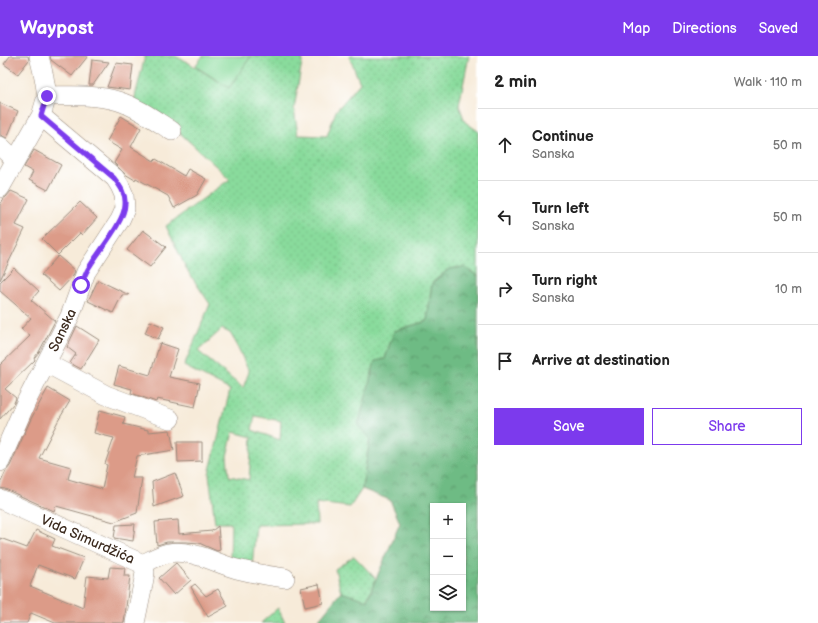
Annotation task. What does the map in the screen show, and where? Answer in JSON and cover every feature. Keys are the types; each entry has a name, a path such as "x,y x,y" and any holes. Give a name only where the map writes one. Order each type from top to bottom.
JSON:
{"street":[{"path":"0,188 41,116 47,96 39,56"},
{"path":"47,96 90,96 117,101 131,106 172,131"},
{"name":"Sanska","path":"0,462 27,400 70,316 86,272 120,220 125,209 122,190 114,178 41,116"},
{"path":"0,146 15,160"},
{"path":"46,363 106,395 170,419"},
{"name":"Vida Simurdžića","path":"0,499 143,564 144,579 135,623"},
{"path":"143,564 168,553 180,553 198,556 251,572 285,578"}],"green space":[{"path":"145,56 175,56 229,88 251,56 303,56 294,109 298,135 327,136 336,111 360,83 349,56 469,56 459,105 465,122 478,131 478,276 464,267 449,269 432,283 427,321 394,331 385,359 362,489 350,507 316,503 317,524 256,525 252,567 230,562 231,523 215,523 209,474 230,390 184,366 210,304 187,270 166,226 230,179 181,134 134,101","holes":["222,329 230,333 249,372 243,388 198,351","255,416 281,421 280,440 252,430","233,432 252,437 249,480 229,476 227,456"]},
{"path":"203,56 251,56 229,88 195,66"},
{"path":"464,267 478,276 478,623 322,623 319,619 341,592 367,600 400,523 390,500 362,489 370,438 358,426 375,361 385,359 394,331 427,321 432,283 449,269"},
{"path":"354,556 376,579 366,601 341,592 335,569"},
{"path":"278,608 285,623 261,623"}],"building":[{"path":"10,56 28,56 29,60 18,74 4,64"},
{"path":"50,56 88,56 72,76 51,60"},
{"path":"92,60 109,62 93,85 89,85"},
{"path":"116,63 133,65 130,90 107,87"},
{"path":"0,103 18,111 7,138 0,135"},
{"path":"121,116 141,128 131,147 154,161 156,159 184,176 188,169 206,179 197,195 174,208 168,196 136,178 135,180 125,174 114,163 122,150 107,141"},
{"path":"34,150 61,165 48,190 29,180 33,172 24,167"},
{"path":"11,191 29,199 16,225 25,229 0,280 0,205"},
{"path":"80,202 97,218 82,235 80,233 58,255 42,239"},
{"path":"143,230 166,247 150,267 127,250"},
{"path":"58,256 75,271 73,276 59,291 41,275"},
{"path":"14,268 39,291 31,300 55,321 39,352 34,358 35,360 5,389 16,398 14,403 0,419 0,365 30,336 21,329 31,318 0,291 0,282"},
{"path":"98,280 129,295 122,295 113,313 88,301"},
{"path":"150,321 164,327 158,339 145,333"},
{"path":"77,326 99,340 81,369 70,363 76,354 67,347"},
{"path":"160,343 178,349 169,377 200,383 195,407 157,399 156,402 131,393 132,389 114,384 119,366 150,375"},
{"path":"48,388 70,401 39,458 71,467 68,479 102,489 107,465 105,464 114,438 94,433 100,410 125,417 123,424 148,430 148,432 170,430 174,450 137,456 132,478 142,478 137,513 114,522 56,506 54,511 0,488 0,484 6,471 10,466 31,419"},
{"path":"177,442 202,442 202,461 178,462"},
{"path":"175,473 184,496 154,507 152,482"},
{"path":"178,520 179,534 212,531 218,526 220,550 217,551 199,543 187,542 167,542 157,545 155,522"},
{"path":"135,524 133,541 114,538 116,525"},
{"path":"36,530 55,539 52,546 84,558 75,579 38,565 30,586 83,608 87,576 108,578 110,567 125,568 124,576 130,576 124,623 55,623 31,613 27,623 0,623 0,538 27,548"},
{"path":"176,563 191,580 174,595 159,578"},
{"path":"195,584 206,596 218,589 228,606 208,617 191,587"},
{"path":"319,584 323,603 305,607 301,588"}],"route":[{"path":"47,96 41,116 114,178 124,195 125,209 120,220 86,272 81,285"}]}
